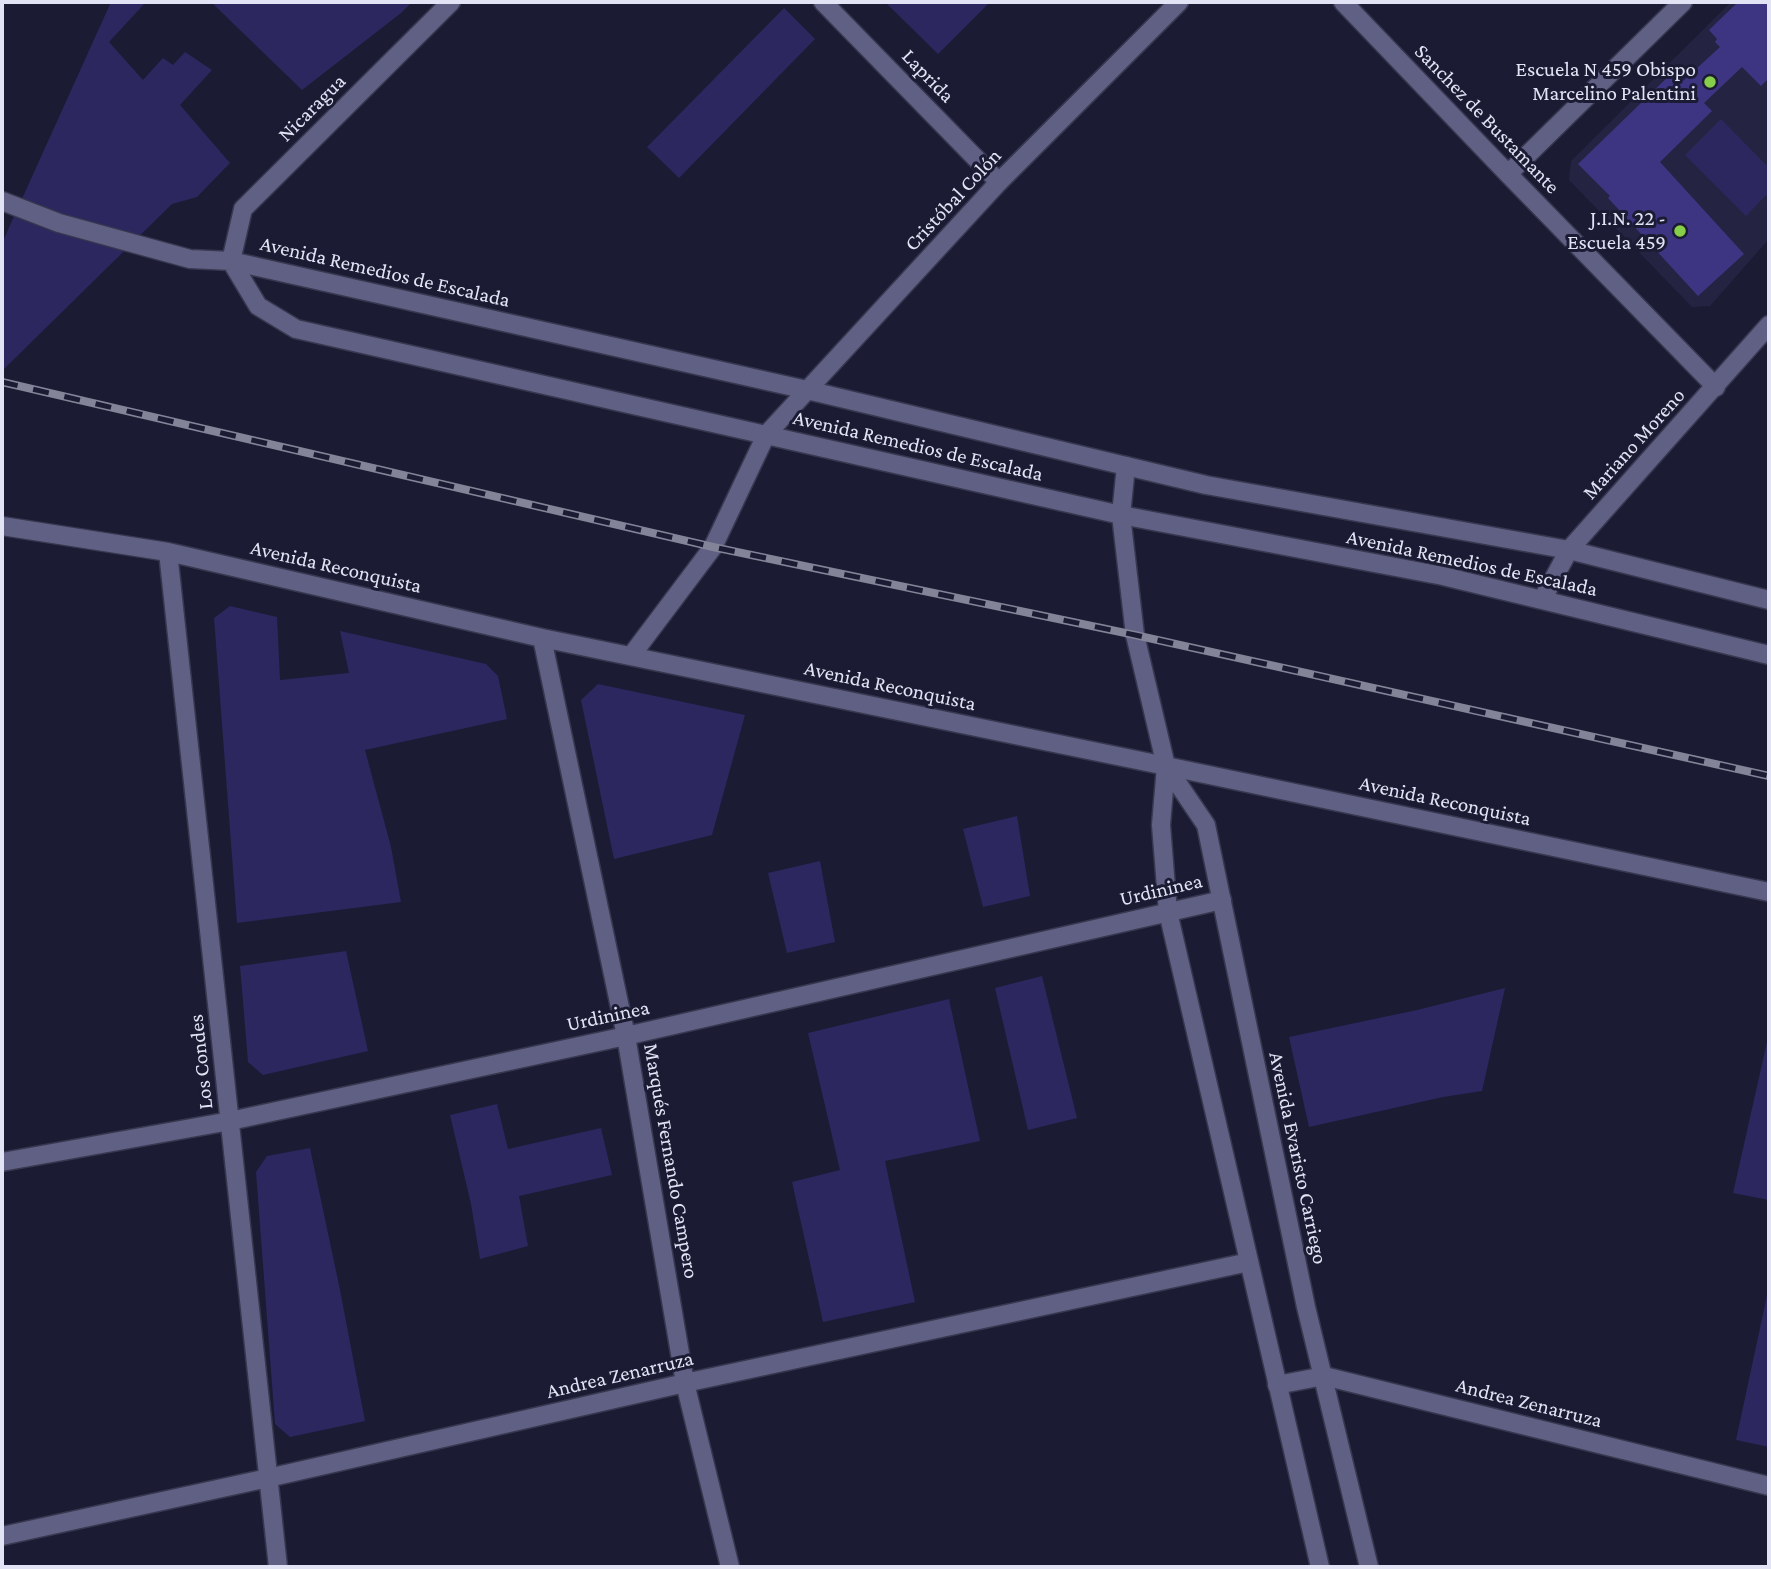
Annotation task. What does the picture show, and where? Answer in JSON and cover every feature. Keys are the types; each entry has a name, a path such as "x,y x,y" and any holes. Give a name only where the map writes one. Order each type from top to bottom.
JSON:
{"street":[{"name":"Nicaragua","path":"231,261 243,209 451,2"},
{"name":"Laprida","path":"823,2 999,182"},
{"name":"Cristóbal Colón","path":"631,656 713,547 766,435 999,182 1179,2"},
{"name":"Sanchez de Bustamante","path":"1343,2 1716,387"},
{"path":"1508,174 1683,2"},
{"path":"2,201 59,223 190,259 231,261"},
{"name":"Avenida Remedios de Escalada","path":"231,261 807,390 1206,485 1569,550 1769,600"},
{"name":"Avenida Remedios de Escalada","path":"231,261 258,306 296,329 1121,515 1443,576 1769,655"},
{"name":"Mariano Moreno","path":"1542,600 1569,550 1769,325"},
{"name":"Avenida Evaristo Carriego","path":"1126,466 1121,515 1135,635 1166,766 1161,825 1168,912 1320,1567"},
{"name":"Avenida Reconquista","path":"2,526 168,552 542,638 1769,892"},
{"name":"Los Condes","path":"168,552 278,1567"},
{"name":"Marqués Fernando Campero","path":"542,638 626,1036 685,1383 730,1567"},
{"name":"Avenida Evaristo Carriego","path":"1166,766 1206,825 1306,1307 1369,1567"},
{"name":"Urdininea","path":"2,1162 230,1121 626,1036 1222,900"},
{"name":"Andrea Zenarruza","path":"2,1536 685,1383 1249,1262"},
{"name":"Andrea Zenarruza","path":"1277,1385 1324,1376 1769,1486"}],"shaded area":[{"path":"111,2 146,2 109,42 143,80 163,58 173,65 185,52 212,70 180,105 230,163 197,197 172,204 2,371 2,243"},
{"path":"211,2 412,2 302,90"},
{"path":"885,2 990,2 938,54"},
{"name":"Escuela N 459 Obispo Marcelino Palentini","path":"1731,2 1769,2 1769,239 1710,306 1692,307 1569,180 1571,161"},
{"path":"784,8 815,39 679,178 647,147"},
{"path":"1721,119 1769,168 1769,192 1746,216 1685,155"},
{"path":"230,606 277,617 280,680 349,673 340,631 486,664 498,676 507,719 365,750 391,847 401,902 237,923 214,618"},
{"path":"598,684 745,715 712,835 614,859 581,700"},
{"path":"1017,816 1030,896 983,907 963,829"},
{"path":"820,861 835,942 787,953 768,873"},
{"path":"346,951 368,1051 263,1075 248,1062 240,966"},
{"path":"1042,976 1077,1118 1028,1130 995,988"},
{"path":"1505,988 1482,1091 1309,1127 1289,1037"},
{"path":"949,999 980,1141 885,1161 915,1302 823,1322 792,1182 840,1170 808,1033"},
{"path":"1769,1033 1769,1200 1733,1193"},
{"path":"497,1104 508,1149 601,1128 612,1175 519,1196 528,1246 480,1259 471,1204 450,1115"},
{"path":"310,1148 365,1421 290,1437 275,1424 256,1172 267,1156"},
{"path":"1769,1286 1769,1447 1736,1440"}],"building":[{"path":"1738,2 1769,2 1769,78 1761,86 1742,67 1704,103 1712,111 1660,162 1744,254 1698,296 1608,198 1610,196 1578,164 1674,71 1683,81 1720,47 1709,30"}],"railway":[{"path":"2,382 713,547 1135,635 1769,776"}],"place":[{"name":"Escuela N 459 Obispo Marcelino Palentini","path":"1710,82"},
{"name":"J.I.N. 22 - Escuela 459","path":"1680,231"}]}
